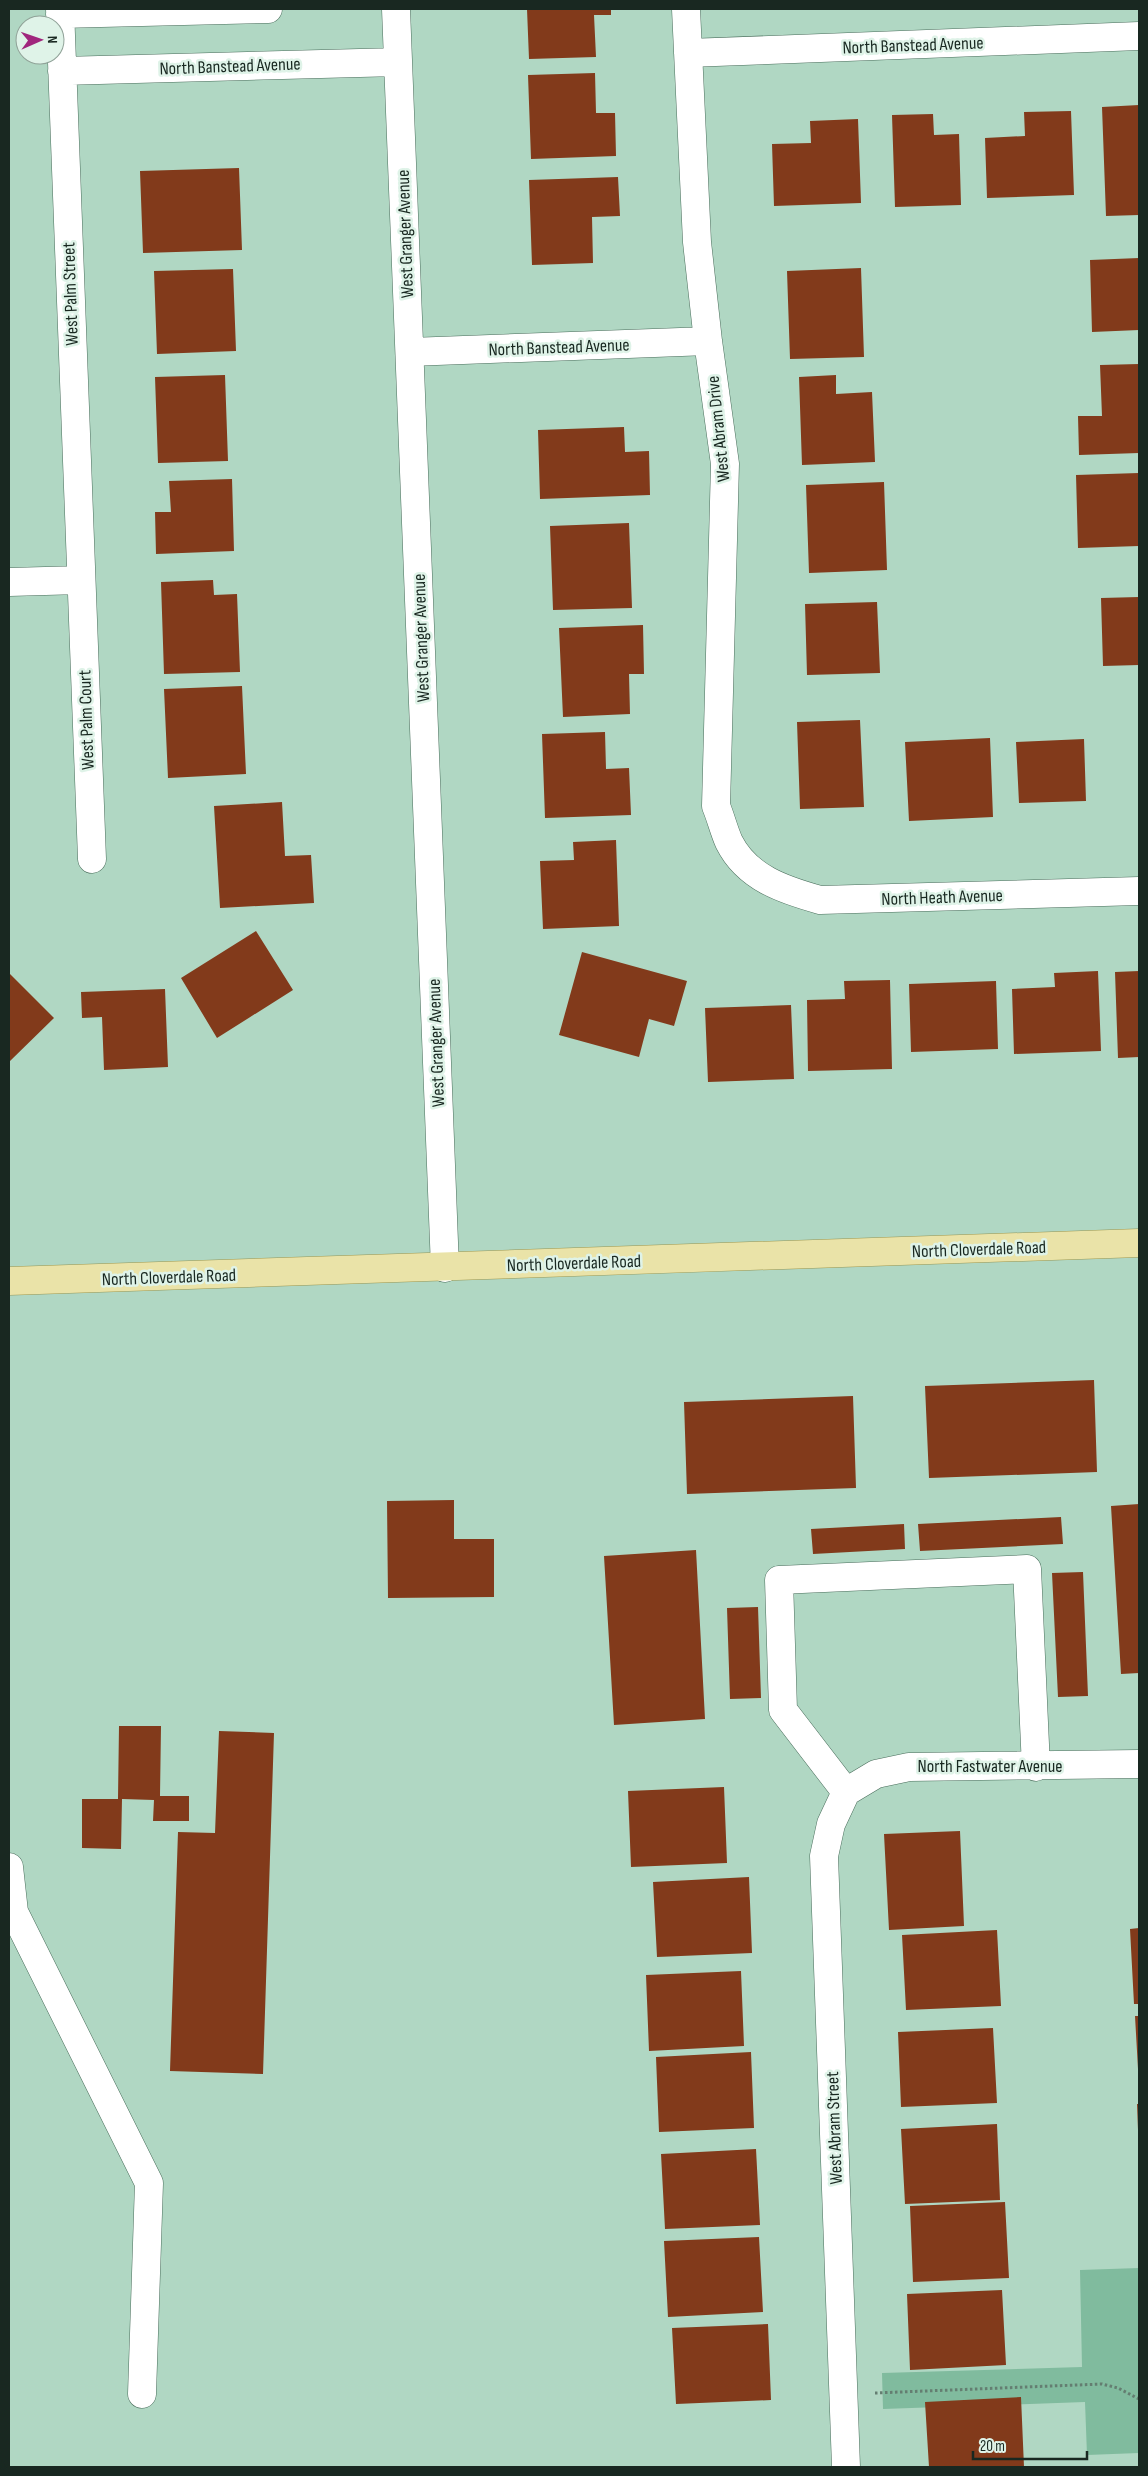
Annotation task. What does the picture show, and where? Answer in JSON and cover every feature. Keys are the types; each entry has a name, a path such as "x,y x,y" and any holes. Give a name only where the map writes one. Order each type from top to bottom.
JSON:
{"main road":[{"name":"North Cloverdale Road","path":"9,1282 1139,1243"}],"street":[{"path":"60,12 268,9"},
{"name":"West Granger Avenue","path":"396,9 445,1268"},
{"name":"West Abram Drive","path":"686,9 697,242 725,464 716,806 730,843 752,872"},
{"name":"West Palm Street","path":"60,12 81,580"},
{"name":"North Banstead Avenue","path":"688,53 1139,36"},
{"name":"North Banstead Avenue","path":"62,71 398,62"},
{"name":"North Banstead Avenue","path":"410,352 708,341"},
{"path":"9,582 81,580"},
{"name":"West Palm Court","path":"81,580 92,859"},
{"name":"North Heath Avenue","path":"752,872 784,890 820,900 1139,891"},
{"path":"846,1792 783,1710 780,1580 1027,1568 1036,1767"},
{"name":"North Fastwater Avenue","path":"846,1792 876,1774 909,1767 1036,1767 1139,1764"},
{"name":"West Abram Street","path":"846,1792 832,1824 824,1856 846,2467"},
{"path":"9,1868 14,1912 149,2184 142,2394"}],"path":[{"path":"844,2394 1102,2384 1118,2388 1139,2398"}],"green space":[{"path":"1139,2268 1139,2453 1087,2455 1085,2402 883,2409 882,2373 1082,2367 1080,2270"}],"building":[{"path":"527,9 611,9 611,15 594,15 596,57 529,59"},
{"path":"595,73 596,113 615,113 616,156 531,159 528,75"},
{"path":"1139,105 1139,215 1106,216 1102,107"},
{"path":"1071,111 1074,195 987,198 985,138 1025,136 1024,112"},
{"path":"933,114 934,135 959,134 961,205 895,207 892,115"},
{"path":"858,119 861,203 774,206 772,144 811,143 810,121"},
{"path":"239,168 242,250 143,253 140,171"},
{"path":"618,177 620,216 592,217 593,263 532,265 529,180"},
{"path":"1139,258 1139,330 1092,332 1090,260"},
{"path":"861,268 864,357 790,359 787,271"},
{"path":"233,269 236,351 157,354 154,271"},
{"path":"1139,364 1139,453 1079,455 1078,416 1102,416 1100,365"},
{"path":"225,375 228,461 158,463 155,377"},
{"path":"836,375 836,394 872,392 875,462 802,465 799,377"},
{"path":"624,427 625,452 649,451 650,495 540,499 538,430"},
{"path":"1139,473 1139,546 1078,548 1076,475"},
{"path":"232,479 234,551 156,554 155,512 171,512 169,481"},
{"path":"884,482 887,570 809,573 806,485"},
{"path":"629,523 632,608 553,610 550,526"},
{"path":"213,580 214,595 237,594 240,672 164,674 161,582"},
{"path":"1139,597 1139,665 1103,666 1101,598"},
{"path":"877,602 880,673 807,675 805,604"},
{"path":"643,625 644,674 629,674 630,714 563,717 559,628"},
{"path":"242,686 246,774 168,778 164,689"},
{"path":"860,720 864,807 800,809 797,722"},
{"path":"605,732 606,769 629,768 631,815 545,818 542,734"},
{"path":"990,738 993,817 909,821 905,742"},
{"path":"1084,739 1086,801 1019,803 1016,742"},
{"path":"282,802 285,856 311,855 314,903 220,908 214,806"},
{"path":"616,840 619,926 543,929 540,861 574,860 573,842"},
{"path":"256,931 293,990 217,1038 181,978"},
{"path":"582,952 687,981 674,1026 649,1019 639,1057 559,1035"},
{"path":"1098,971 1101,1051 1014,1054 1012,989 1055,987 1054,973"},
{"path":"1139,971 1139,1057 1118,1058 1115,972"},
{"path":"9,973 54,1018 9,1062"},
{"path":"890,980 892,1069 808,1071 807,1000 845,999 844,981"},
{"path":"996,981 998,1049 911,1052 909,984"},
{"path":"165,989 168,1067 104,1070 102,1017 82,1018 81,992"},
{"path":"791,1005 794,1079 708,1082 705,1008"},
{"path":"1094,1380 1097,1472 929,1478 925,1386"},
{"path":"853,1396 856,1488 687,1494 684,1402"},
{"path":"454,1500 454,1539 494,1539 494,1597 388,1598 387,1501"},
{"path":"1139,1504 1139,1673 1121,1674 1111,1506"},
{"path":"1061,1517 1063,1544 920,1551 918,1524"},
{"path":"904,1524 905,1549 813,1554 811,1529"},
{"path":"696,1550 705,1719 614,1725 604,1556"},
{"path":"1083,1572 1088,1696 1058,1697 1052,1573"},
{"path":"758,1607 761,1698 730,1699 727,1608"},
{"path":"119,1726 161,1726 160,1796 189,1796 189,1821 153,1821 154,1800 122,1799 121,1849 82,1848 82,1799 118,1799"},
{"path":"219,1731 274,1733 263,2074 170,2071 178,1832 215,1833"},
{"path":"724,1787 727,1863 631,1867 628,1791"},
{"path":"960,1831 964,1926 889,1930 884,1834"},
{"path":"749,1877 752,1953 657,1957 653,1882"},
{"path":"1139,1928 1139,2004 1134,2004 1130,1929"},
{"path":"997,1930 1001,2006 906,2010 902,1935"},
{"path":"741,1971 744,2046 649,2051 646,1975"},
{"path":"1135,2016 1139,2016 1139,2069 1138,2069"},
{"path":"993,2028 997,2103 901,2107 898,2032"},
{"path":"751,2052 754,2128 659,2132 656,2057"},
{"path":"1137,2104 1139,2104 1139,2130 1138,2130"},
{"path":"997,2124 1000,2200 905,2204 901,2129"},
{"path":"756,2149 760,2225 665,2229 661,2154"},
{"path":"1005,2202 1009,2278 913,2282 910,2206"},
{"path":"759,2237 763,2312 668,2317 664,2241"},
{"path":"1002,2290 1006,2365 910,2370 907,2294"},
{"path":"768,2324 771,2400 676,2404 672,2328"},
{"path":"1021,2397 1024,2467 929,2467 925,2402"}]}
